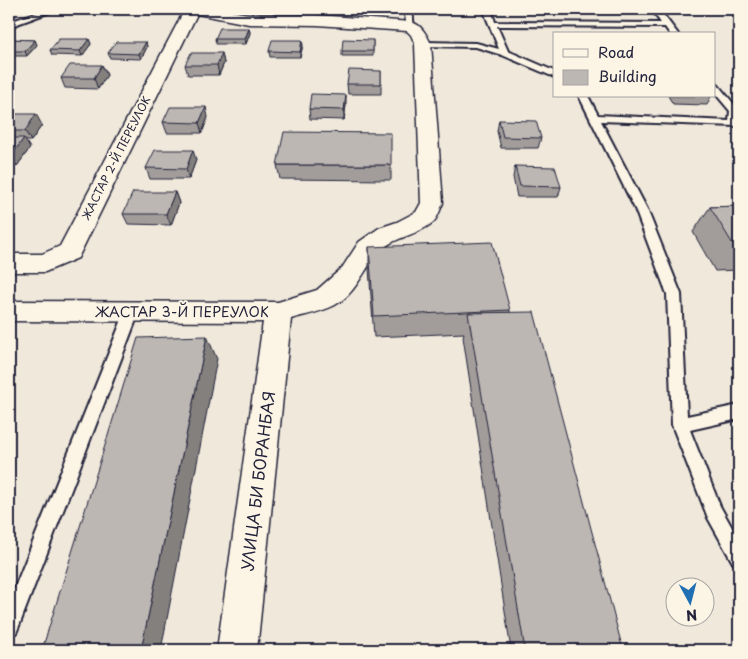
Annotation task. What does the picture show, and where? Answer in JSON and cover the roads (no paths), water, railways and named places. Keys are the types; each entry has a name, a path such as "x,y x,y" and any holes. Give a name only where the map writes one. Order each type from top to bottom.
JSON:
{"street":[{"path":"192,9 242,18 318,20 414,27"},
{"name":"ЖАСТАР 2-Й ПЕРЕУЛОК","path":"9,263 45,263 69,252 192,9"},
{"name":"ЖАСТАР 3-Й ПЕРЕУЛОК","path":"9,311 278,312 326,298 351,275 368,248 387,234 405,228 425,217 432,203 414,27"},
{"name":"УЛИЦА БИ БОРАНБАЯ","path":"237,650 278,312"}],"lane":[{"path":"9,25 54,9"},
{"path":"487,9 505,53"},
{"path":"655,9 673,32"},
{"path":"492,24 668,25"},
{"path":"414,27 505,53 553,74"},
{"path":"596,118 736,124 735,111 716,88"},
{"path":"584,98 641,209 674,294 680,425 714,512 739,558"},
{"path":"9,626 132,312"},
{"path":"680,425 739,412"}]}
